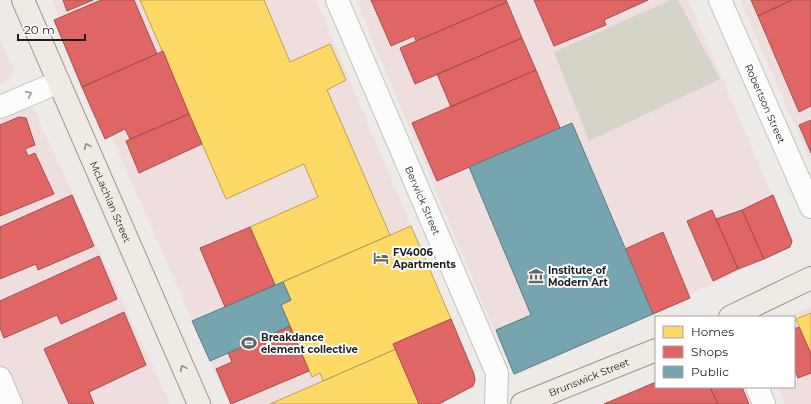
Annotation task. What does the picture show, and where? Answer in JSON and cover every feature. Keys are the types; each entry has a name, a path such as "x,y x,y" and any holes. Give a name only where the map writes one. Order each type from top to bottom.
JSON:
{"main road":[{"name":"McLachlan Street","path":"23,0 199,404"},
{"path":"732,316 811,278"},
{"name":"Brunswick Street","path":"522,404 655,350"}],"street":[{"name":"Berwick Street","path":"337,0 497,373 496,404"},
{"name":"Robertson Street","path":"720,0 811,207"},
{"path":"0,108 59,82"},
{"path":"0,378 11,404"},
{"path":"757,388 764,404"}],"shaded area":[{"path":"52,0 316,0 476,381 474,388 438,404 229,404"},
{"path":"356,0 688,0 792,241 790,247 514,377"},
{"path":"671,0 678,0 720,79 589,141 554,52"},
{"path":"740,0 811,0 811,162"},
{"path":"0,40 14,71 11,78 0,86"},
{"path":"32,106 170,404 0,404 0,120"},
{"path":"811,307 811,404 785,404 778,388 795,388 795,316 790,316"}],"building: Homes":[{"path":"140,0 264,0 290,62 330,44 346,80 327,90 390,235 275,285 250,227 318,197 304,164 226,199"},
{"path":"411,226 451,319 393,344 396,349 323,381 320,373 312,377 281,305 291,300 283,282"},
{"path":"811,313 811,354 796,319"},
{"path":"396,349 419,404 270,404 323,381"}],"building: Shops":[{"path":"63,0 93,0 67,11"},
{"path":"101,0 134,0 157,54 82,87 54,20"},
{"path":"371,0 506,0 507,2 416,41 414,36 391,46"},
{"path":"534,0 648,0 604,20 606,25 554,46"},
{"path":"751,0 792,0 758,16"},
{"path":"792,0 811,0 811,106 799,112 758,16"},
{"path":"507,2 522,38 415,84 400,48"},
{"path":"522,38 536,70 451,107 437,74"},
{"path":"163,51 189,114 130,139 125,129 105,139 82,87"},
{"path":"536,70 560,128 437,181 412,123"},
{"path":"189,114 202,144 139,173 126,141"},
{"path":"19,117 26,118 35,145 25,149 28,156 35,153 54,194 0,216 0,125"},
{"path":"811,120 811,153 799,125"},
{"path":"72,195 94,246 38,270 36,264 0,279 0,227"},
{"path":"773,195 792,241 790,247 764,259 742,210"},
{"path":"712,210 738,269 713,281 687,221"},
{"path":"742,210 764,259 738,269 716,219"},
{"path":"250,227 275,285 225,307 200,248"},
{"path":"663,232 690,298 653,314 625,249"},
{"path":"99,256 117,299 61,324 57,315 4,338 0,328 0,301"},
{"path":"124,312 146,365 89,392 94,404 69,404 44,349"},
{"path":"451,319 474,374 475,380 473,386 439,404 419,404 393,344"},
{"path":"290,326 309,371 231,404 216,369 232,362 228,353"},
{"path":"799,327 811,354 811,373 798,378 795,370 795,329"},
{"path":"655,382 655,388 710,388 718,404 604,404"},
{"path":"710,388 742,388 749,404 718,404"}],"building: Public":[{"path":"572,123 653,314 514,374 496,330 531,315 469,167"},
{"path":"283,282 291,300 281,305 290,326 210,361 192,321"}],"place":[{"name":"FV4006 Apartments","path":"381,258"},
{"name":"Institute of Modern Art","path":"536,276"},
{"name":"Breakdance element collective","path":"249,343"}]}
